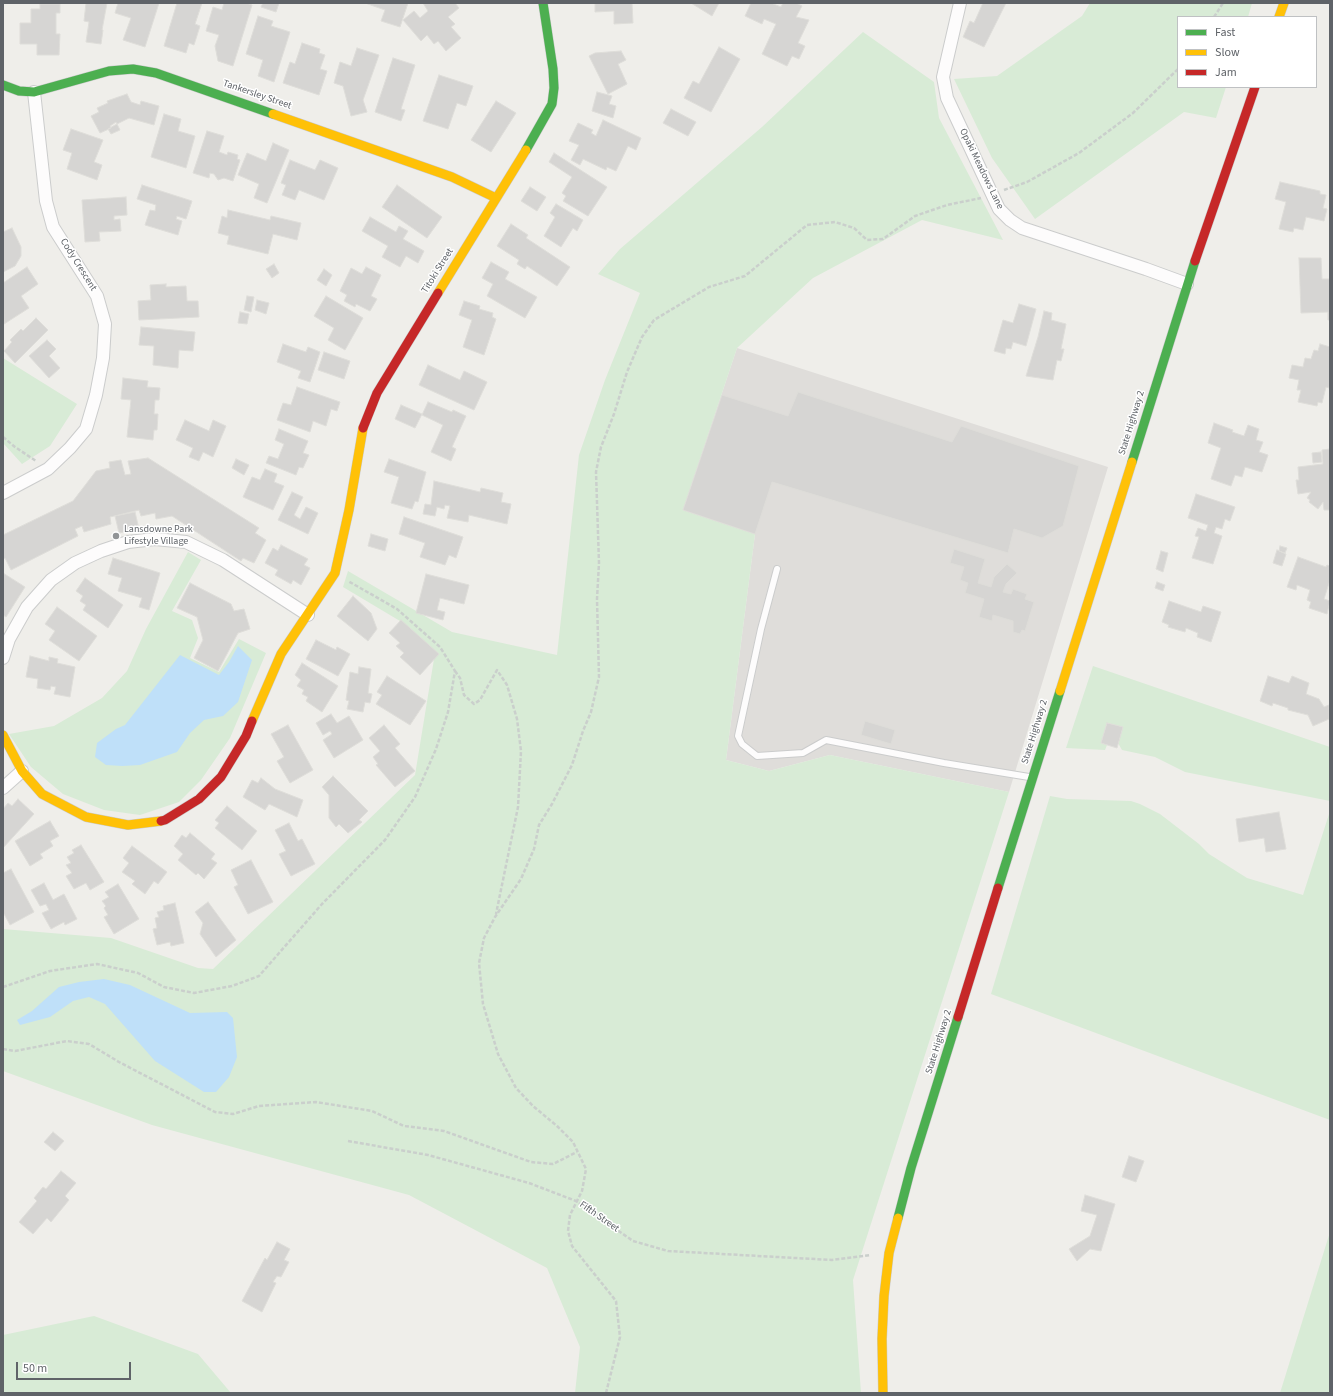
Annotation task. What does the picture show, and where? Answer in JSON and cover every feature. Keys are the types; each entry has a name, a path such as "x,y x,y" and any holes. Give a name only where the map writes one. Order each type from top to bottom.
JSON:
{"main road":[{"name":"Titoki Street","path":"3,735 22,771 42,794 86,817 128,825 165,820 199,799 221,777 246,736 281,654 335,573 340,557 364,422 377,393 542,124 552,104 554,88 553,69 543,3"},
{"path":"1279,16 1284,3"},
{"name":"Tankersley Street","path":"3,85 19,91 34,92 109,70 133,69 156,73 452,177 496,198"},
{"name":"State Highway 2","path":"884,1393 882,1338 884,1296 889,1253 900,1209 1186,284 1255,88"}],"street":[{"name":"Opaki Meadows Lane","path":"960,3 943,77 946,98 999,209 1010,220 1022,228 1146,269 1186,284"},
{"name":"Cody Crescent","path":"3,493 48,469 70,448 86,429 96,394 101,366 105,324 97,296 53,227 46,201 34,92"},
{"path":"3,658 6,637 27,607 51,580 75,563 101,551 128,542 155,539 186,542 223,560 308,614"},
{"path":"3,788 22,771"}],"lane":[{"path":"777,568 761,629 738,736 742,744 757,756 803,753 826,740 944,763 1033,778"}],"path":[{"path":"1215,16 1223,3"},
{"path":"606,1393 620,1337 616,1301 572,1246 568,1231 570,1215 582,1191 586,1169 577,1152 574,1142 533,1106 516,1088 498,1054 484,1004 479,963 484,938 495,917 521,879 534,849 539,825 552,804 572,765 591,712 599,677 596,599 600,563 596,472 601,447 614,414 627,372 642,337 654,320 709,287 745,276 807,225 835,222 854,228 867,240 883,239 915,216 947,204 992,195 1027,182 1079,153 1133,113 1177,70"},
{"path":"3,436 15,447 48,469"},
{"path":"335,573 397,609 440,647 460,678 464,695 474,704 480,700 497,670 507,685 517,719 521,751 518,807 495,917"},
{"path":"3,987 50,971 97,964 138,973 164,987 194,993 232,986 259,976 322,904 385,840 415,797 436,749 448,712 455,671"},
{"path":"3,1049 15,1051 67,1041 90,1044 119,1062 215,1112 233,1114 259,1106 316,1102 372,1111 404,1126 444,1131 531,1162 553,1164 577,1152"},
{"name":"Fifth Street","path":"348,1141 428,1155 529,1183 576,1201 632,1241 668,1251 832,1260 853,1256"}],"shaded area":[{"path":"737,348 1108,467 1009,792 830,755 769,771 726,760 755,534 683,510"}],"green space":[{"path":"1090,3 1252,3 1248,16 1177,16 1177,88 1226,88 1216,118 1184,112 1035,219 992,158 954,79 997,76 1082,16"},
{"path":"863,32 934,82 939,118 1003,240 922,220 813,278 737,348 683,510 755,534 726,760 769,771 830,755 1009,792 853,1280 861,1393 575,1393 580,1347 547,1268 409,1195 152,1125 3,1071 3,929 111,938 198,968 213,969 415,775 434,659 400,621 343,587 348,571 452,632 557,655 579,455 605,380 640,293 598,274 620,249 762,127"},
{"path":"3,358 77,404 50,446 22,464 3,443"},
{"path":"188,552 201,560 172,611 192,620 198,638 190,658 219,672 239,639 266,653 230,738 201,780 179,802 140,815 104,810 63,794 31,767 9,734 54,726 102,698 127,671 146,629"},
{"path":"1093,666 1330,747 1330,801 1185,772 1155,757 1122,750 1118,743 1123,727 1107,723 1101,743 1107,745 1105,750 1066,748"},
{"path":"1050,796 1067,799 1131,801 1140,804 1160,814 1199,844 1209,854 1247,878 1303,895 1330,811 1330,1120 991,994"},
{"path":"1330,1232 1330,1393 1280,1393"},
{"path":"94,1316 198,1354 231,1393 3,1393 3,1335"}],"water":[{"path":"238,646 252,660 238,702 223,716 204,720 190,733 177,752 140,765 106,765 95,757 97,743 116,729 125,725 180,655 219,675 229,662"},
{"path":"104,979 130,985 190,1013 227,1012 233,1018 237,1057 229,1077 216,1092 204,1092 155,1061 105,1004 89,997 73,1001 50,1017 20,1025 17,1020 32,1011 59,987 79,982"}],"building":[{"path":"86,3 107,3 101,44 86,42 89,22 84,21"},
{"path":"118,3 159,3 145,47 123,40 131,18 115,13"},
{"path":"177,3 202,3 195,24 200,26 194,45 189,43 186,53 164,46"},
{"path":"224,3 246,3 252,5 233,66 218,61 215,46 219,35 206,31 213,7 222,10"},
{"path":"263,3 279,3 276,12 261,7"},
{"path":"365,3 408,3 400,27 381,21 385,10"},
{"path":"423,3 455,3 459,8 448,17 455,24 451,27 461,38 446,51 438,41 434,44 427,35 421,41 403,20 414,11 420,18 428,11"},
{"path":"595,3 632,3 633,23 614,24 614,11 595,12"},
{"path":"691,3 719,3 712,16"},
{"path":"751,3 771,3 781,7 783,3 796,3 802,6 796,17 809,20 798,43 805,46 799,59 792,56 787,66 762,54 776,24 764,19 762,24 745,16"},
{"path":"983,3 1006,3 984,47 963,37 970,21 974,23"},
{"path":"40,4 60,4 60,13 56,13 56,34 60,34 59,55 37,55 37,44 20,44 20,23 31,23 31,9 40,9"},
{"path":"258,16 273,21 271,26 290,32 274,82 258,76 263,60 246,54"},
{"path":"302,43 320,49 319,53 325,55 320,69 327,71 319,95 283,83 290,62 295,64"},
{"path":"719,47 740,59 711,112 684,98 693,81 699,84"},
{"path":"357,48 379,55 363,100 367,112 351,116 343,86 334,83 340,62 351,66"},
{"path":"621,51 626,60 618,64 627,84 608,94 589,56 595,53"},
{"path":"393,58 415,65 401,109 405,110 401,121 375,112"},
{"path":"439,75 473,86 466,106 457,103 448,129 423,121"},
{"path":"597,92 612,96 609,104 616,106 613,118 592,111"},
{"path":"127,94 131,102 140,105 141,101 159,106 154,125 129,118 117,124 116,122 110,126 111,128 100,133 91,116 99,112 97,108 108,103 107,101"},
{"path":"496,101 516,113 491,152 471,140"},
{"path":"671,109 696,122 688,136 663,123"},
{"path":"164,114 181,119 178,131 195,136 186,168 151,157"},
{"path":"603,120 641,138 636,150 628,146 616,171 607,167 606,170 583,159 580,165 571,160 579,145 569,141 578,123 593,130 591,133 596,136"},
{"path":"117,124 120,130 111,134 108,129"},
{"path":"71,129 103,140 94,162 102,165 97,180 67,169 72,153 63,150"},
{"path":"207,131 224,136 219,152 227,155 228,152 238,155 237,159 240,160 233,181 224,178 218,180 214,174 210,173 209,178 193,173"},
{"path":"273,143 289,150 267,203 254,198 259,184 238,175 247,153 266,161"},
{"path":"554,153 607,187 588,216 563,201 566,196 562,193 572,177 549,162"},
{"path":"290,160 315,170 320,160 338,168 324,200 299,190 295,200 282,195 286,185 281,183"},
{"path":"1280,182 1320,191 1320,194 1326,195 1323,208 1327,209 1324,221 1306,217 1303,230 1294,228 1293,232 1279,229 1286,202 1275,199"},
{"path":"142,185 192,201 186,219 177,216 176,219 182,221 178,235 145,225 150,210 155,211 156,205 137,199"},
{"path":"397,185 442,217 427,238 382,207"},
{"path":"530,187 546,197 537,211 521,201"},
{"path":"126,197 127,215 114,216 114,220 120,219 121,231 99,232 100,241 85,242 82,200"},
{"path":"556,204 583,220 577,231 573,228 561,247 544,236 555,217 550,213"},
{"path":"228,210 270,220 271,216 301,223 297,240 273,234 268,254 227,244 229,236 218,233 222,216 227,218"},
{"path":"370,217 396,232 399,226 408,231 403,239 424,251 418,263 406,256 400,267 382,257 388,246 362,231"},
{"path":"511,224 528,235 526,238 570,267 557,286 527,266 525,269 517,264 519,260 497,246"},
{"path":"12,228 21,247 21,256 15,266 3,272 3,232"},
{"path":"1299,258 1321,258 1322,279 1330,279 1330,320 1328,320 1328,312 1301,313"},
{"path":"491,262 509,272 505,279 537,297 525,318 487,296 493,284 482,278"},
{"path":"274,264 279,273 272,278 266,269"},
{"path":"27,267 38,284 21,296 29,308 4,324 3,283"},
{"path":"366,267 381,275 371,296 377,299 370,311 356,304 355,307 344,301 347,295 340,291 351,268 362,274"},
{"path":"324,269 332,275 326,286 317,280"},
{"path":"166,284 166,287 186,286 187,301 198,301 199,317 139,320 138,301 151,300 150,285"},
{"path":"247,296 254,297 251,312 244,310"},
{"path":"326,296 363,318 345,350 328,340 334,328 314,316"},
{"path":"257,300 269,303 266,314 255,310"},
{"path":"464,301 480,306 479,309 493,313 492,317 496,319 484,355 463,347 472,320 459,315"},
{"path":"1019,304 1036,309 1026,346 1013,342 1011,349 1006,348 1005,354 994,351 1003,320 1013,323"},
{"path":"1044,311 1052,313 1051,320 1066,324 1061,349 1064,349 1061,361 1057,360 1053,380 1026,376"},
{"path":"240,312 249,314 247,324 238,323"},
{"path":"36,318 48,330 15,363 4,351 12,342 10,340 21,329 23,331"},
{"path":"141,327 195,332 193,351 179,350 178,368 153,365 154,346 139,345"},
{"path":"47,340 56,349 49,356 60,368 49,378 29,356"},
{"path":"283,344 306,352 308,347 320,352 310,382 298,378 301,371 277,362"},
{"path":"1320,344 1330,347 1330,382 1329,388 1326,387 1322,403 1318,402 1317,406 1298,402 1301,390 1297,390 1299,380 1289,378 1292,365 1303,367 1305,358 1311,359 1314,350 1318,351"},
{"path":"324,352 350,361 344,379 318,370"},
{"path":"428,365 460,380 464,371 487,382 474,410 419,385"},
{"path":"123,378 148,381 147,387 160,388 159,400 155,400 154,414 158,414 157,430 154,430 153,440 127,437 131,400 121,399"},
{"path":"297,387 340,402 337,411 331,409 326,426 313,421 310,432 277,420 283,403 291,405"},
{"path":"798,392 952,442 961,426 1079,466 1063,526 1042,538 1014,529 1008,553 772,482 755,534 683,510 722,395 788,416"},
{"path":"428,402 466,416 452,447 456,449 451,461 431,452 443,425 422,415"},
{"path":"401,405 422,414 415,428 395,419"},
{"path":"185,420 209,431 213,420 226,426 213,457 203,452 199,461 189,457 193,448 176,440"},
{"path":"1214,423 1244,436 1248,425 1259,429 1256,440 1263,442 1259,452 1268,455 1262,472 1245,467 1242,477 1235,475 1231,486 1211,479 1221,448 1208,443"},
{"path":"279,429 308,441 303,453 309,455 303,468 299,467 296,475 266,463 269,456 278,459 284,444 275,440"},
{"path":"1330,449 1330,510 1324,510 1323,502 1318,509 1309,502 1310,500 1307,498 1311,492 1298,494 1296,480 1299,480 1298,467 1323,464 1322,450"},
{"path":"1321,452 1322,462 1313,463 1312,453"},
{"path":"148,458 259,528 255,533 266,540 254,563 243,558 241,561 172,516 156,519 155,513 141,516 139,510 110,517 111,524 84,532 82,526 75,529 78,536 11,570 5,558 3,559 3,535 73,501 96,471 110,468 109,462 121,460 125,475 131,474 128,461"},
{"path":"236,459 249,465 244,475 232,468"},
{"path":"389,459 426,472 418,502 415,501 412,509 391,503 399,477 384,472"},
{"path":"265,469 277,474 274,482 284,486 273,510 243,497 252,477 260,480"},
{"path":"434,481 480,492 481,488 503,493 501,502 511,504 507,524 469,515 468,522 447,518 450,506 445,505 444,509 437,507 435,516 423,514 425,504 431,505"},
{"path":"292,492 303,497 294,515 300,519 306,507 318,513 308,534 278,520"},
{"path":"1196,494 1235,507 1230,521 1225,519 1222,529 1216,527 1214,533 1222,536 1213,564 1192,558 1199,537 1195,536 1198,528 1206,531 1208,525 1188,518"},
{"path":"135,512 139,529 119,533 115,516"},
{"path":"404,517 463,537 456,558 449,555 445,565 420,557 425,543 399,534"},
{"path":"371,534 388,539 385,551 368,546"},
{"path":"281,545 308,559 304,565 310,568 301,585 293,580 291,584 275,575 278,570 265,563 273,548 278,551"},
{"path":"1280,546 1287,548 1285,553 1279,551"},
{"path":"954,549 985,559 978,583 991,587 994,577 1007,564 1017,573 1006,584 1003,592 1011,594 1013,589 1027,594 1025,599 1034,602 1025,631 1022,630 1020,634 1013,632 1013,621 993,615 992,621 979,617 984,599 965,593 968,583 960,580 964,567 950,563"},
{"path":"1277,550 1286,554 1282,566 1273,563"},
{"path":"1161,551 1168,553 1163,572 1156,569"},
{"path":"1298,557 1326,567 1327,565 1330,566 1330,580 1324,599 1330,601 1327,614 1309,608 1311,602 1307,600 1310,590 1297,585 1296,590 1287,587"},
{"path":"113,558 160,573 149,610 139,607 142,598 118,591 122,578 108,574"},
{"path":"3,573 25,587 6,617 3,615"},
{"path":"426,574 469,585 464,604 440,598 437,610 445,612 443,620 416,613"},
{"path":"85,578 123,605 108,628 83,610 86,605 80,601 83,596 76,591"},
{"path":"1157,582 1165,585 1163,591 1155,588"},
{"path":"190,583 231,604 234,611 244,609 250,629 238,633 218,671 194,658 203,640 197,617 177,608"},
{"path":"353,596 371,613 377,629 368,641 337,616"},
{"path":"1169,601 1201,612 1203,606 1221,612 1211,642 1197,637 1198,633 1186,628 1185,632 1168,627 1169,625 1162,622"},
{"path":"57,607 97,636 79,661 49,640 55,631 45,624"},
{"path":"401,620 439,654 420,675 400,657 404,653 396,646 400,643 389,633"},
{"path":"316,640 336,650 337,647 350,654 338,676 306,659"},
{"path":"30,656 49,661 49,657 58,659 57,663 75,667 70,697 54,694 56,687 51,686 50,690 37,688 38,679 26,677"},
{"path":"302,663 338,686 322,712 306,701 308,697 302,694 304,690 297,686 301,680 295,675"},
{"path":"359,667 371,669 368,693 372,694 370,703 365,702 363,712 347,709 349,701 346,700 350,672 358,674"},
{"path":"387,676 426,701 410,725 376,704 382,695 377,692"},
{"path":"1268,676 1289,683 1292,676 1309,683 1306,694 1319,699 1324,707 1329,705 1329,719 1313,726 1308,715 1288,710 1288,708 1273,703 1272,706 1260,701"},
{"path":"331,714 337,723 349,716 363,740 334,758 323,740 332,734 330,731 323,735 316,723"},
{"path":"865,721 895,730 891,744 861,735"},
{"path":"1107,723 1123,727 1117,748 1101,743"},
{"path":"288,725 313,770 290,783 277,761 284,757 271,734"},
{"path":"384,725 400,744 395,748 415,771 395,787 376,765 378,764 373,757 380,751 369,738"},
{"path":"333,776 368,811 359,820 362,822 348,833 339,824 336,827 329,818 329,795 322,787"},
{"path":"261,778 275,789 303,800 297,817 269,804 265,810 243,797 252,780 258,783"},
{"path":"18,799 34,814 3,848 3,809 8,803 12,806"},
{"path":"227,806 257,831 242,850 215,828 219,823 215,820"},
{"path":"1279,812 1286,849 1266,852 1264,838 1239,842 1236,819"},
{"path":"50,821 59,836 50,841 53,846 40,854 43,858 30,866 15,841"},
{"path":"289,823 298,841 302,839 315,864 291,876 279,854 286,851 275,830"},
{"path":"190,833 215,854 211,859 217,863 204,879 198,873 196,875 178,860 183,854 174,846 182,835 186,838"},
{"path":"81,845 104,882 90,890 86,883 74,889 66,876 72,873 66,865 71,863 67,857 74,853 72,850"},
{"path":"132,846 167,872 158,884 154,881 145,894 132,884 135,881 122,872 129,863 123,858"},
{"path":"251,860 273,902 248,914 234,887 238,885 231,870"},
{"path":"11,869 34,912 10,925 3,912 3,873"},
{"path":"44,883 53,900 64,894 77,919 65,925 64,922 51,929 42,913 49,910 46,904 40,906 31,890"},
{"path":"118,884 139,919 114,934 104,917 108,915 104,908 106,906 102,901 109,897 105,892"},
{"path":"208,902 236,940 216,957 200,934 203,923 195,912"},
{"path":"175,903 184,943 171,946 170,942 157,945 153,929 157,928 155,918 159,917 157,912 164,910 163,906"},
{"path":"53,1132 64,1141 55,1151 44,1142"},
{"path":"1129,1156 1144,1161 1136,1182 1122,1177"},
{"path":"61,1171 76,1183 65,1196 69,1200 51,1222 47,1218 33,1234 19,1222 37,1201 34,1198 43,1187 46,1189"},
{"path":"1085,1195 1115,1204 1101,1251 1090,1249 1077,1261 1069,1249 1090,1236 1097,1215 1081,1211"},
{"path":"277,1242 290,1249 284,1260 289,1262 281,1277 277,1276 273,1282 276,1283 262,1312 242,1301 265,1258 267,1260"}],"traffic: fast":[{"path":"526,150 552,104 554,88 553,69 543,3"},
{"path":"3,85 19,91 34,92 109,71 133,69 156,73 273,114"},
{"path":"1132,462 1195,261"},
{"path":"998,888 1060,691"},
{"path":"898,1218 911,1168 958,1017"}],"traffic: slow":[{"path":"1279,16 1284,3"},
{"path":"273,114 452,177 496,198"},
{"path":"438,293 526,150"},
{"path":"252,721 281,654 335,573 349,510 363,428"},
{"path":"1060,691 1132,462"},
{"path":"3,735 22,771 42,794 86,817 128,825 161,821"},
{"path":"883,1393 882,1339 884,1296 889,1253 898,1218"}],"traffic: jam":[{"path":"1195,261 1255,88"},
{"path":"363,428 377,393 438,293"},
{"path":"161,821 199,799 221,777 246,736 252,721"},
{"path":"958,1017 998,888"}],"place":[{"name":"Lansdowne Park Lifestyle Village","path":"116,536"}]}
